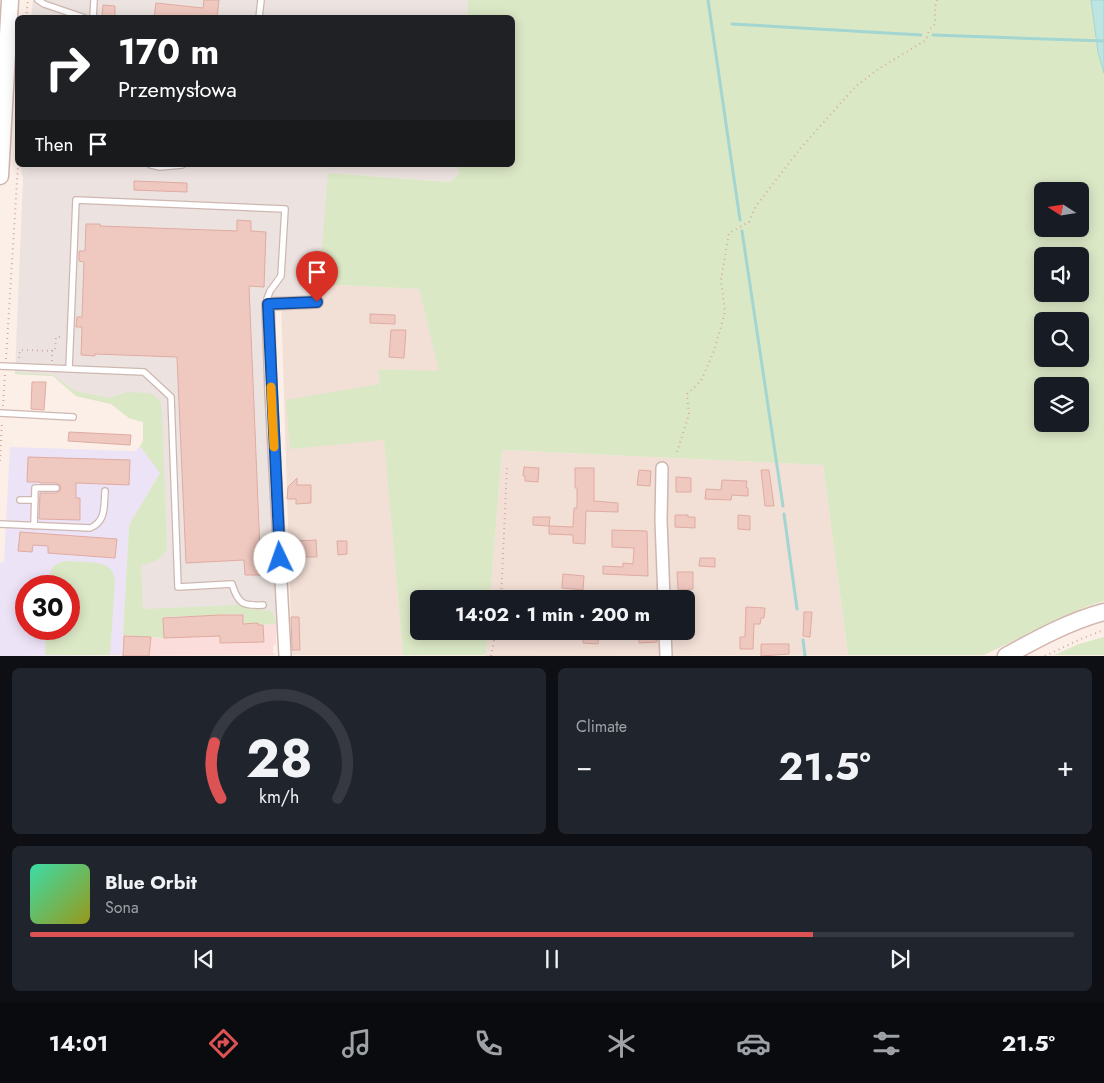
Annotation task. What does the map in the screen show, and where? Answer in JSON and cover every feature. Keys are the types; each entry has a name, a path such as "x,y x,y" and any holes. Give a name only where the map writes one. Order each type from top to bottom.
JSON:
{"street":[{"path":"0,176 9,69 10,0"},
{"path":"285,656 268,304 317,302"},
{"path":"662,468 661,520 664,590"},
{"path":"1006,656 1057,631 1104,612"},
{"path":"1030,656 1084,630 1104,624"},
{"path":"665,640 666,656"}],"lane":[{"path":"38,0 44,4 76,15"},
{"path":"93,15 94,0"},
{"path":"259,15 261,0"},
{"path":"69,369 76,200 285,209 281,276 270,291 267,299 268,304"},
{"path":"3,366 144,372 172,397 178,587 232,584 234,593 241,603 251,606 263,605"},
{"path":"0,413 73,417"},
{"path":"34,526 35,488 56,488"},
{"path":"0,524 90,528 100,522 103,516 105,491"},
{"path":"20,500 35,500"}],"path":[{"path":"26,15 28,0"},
{"path":"677,452 689,414 687,394 701,380 714,351 725,312 722,280 729,233 749,222 756,206 800,149 855,87 926,40 929,30 935,24 937,0"},
{"path":"4,399 3,366 18,167"},
{"path":"19,367 20,350 56,351 56,337"},
{"path":"52,350 52,368"},
{"path":"0,461 2,427"},
{"path":"501,590 507,466"},
{"path":"1045,656 1104,630"},
{"path":"491,656 494,640"}],"shaded area":[{"path":"33,0 468,0 467,15 31,15"},
{"path":"20,167 459,167 459,174 450,182 329,173 319,296 262,299 276,624 258,625 258,623 244,623 243,614 163,617 123,635 160,473 140,446 143,441 143,422 129,418 111,404 76,396 53,376 15,374 23,178"},
{"path":"319,284 419,289 440,372 378,369 403,655 292,655 281,298 318,296"},
{"path":"140,446 160,473 129,525 122,655 0,656 0,563 4,562 10,447 135,451"},
{"path":"502,450 823,465 848,655 486,656 487,640 695,640 695,590 491,590"},
{"path":"243,614 248,623 258,623 259,625 276,624 276,644 273,646 273,653 276,655 122,656 123,635 163,638 163,618"}],"green space":[{"path":"468,0 1091,0 1098,52 1104,73 1104,601 1088,606 984,655 848,655 823,465 502,450 491,590 410,590 410,640 487,640 486,655 403,655 384,440 290,449 286,400 379,384 381,402 378,369 439,371 419,289 319,284 328,173 450,182 459,174 459,167 515,167 515,15 467,15"},
{"path":"15,372 53,375 75,391 109,398 127,392 149,393 160,401 162,410 167,549 156,560 141,565 143,609 238,605 272,612 276,624 258,625 258,623 244,623 243,614 163,617 164,638 123,635 129,525 160,473 140,446 143,441 143,422 129,418 111,404 76,396 53,376 15,374"},
{"path":"61,562 92,562 102,564 112,571 115,581 110,655 45,655 46,640 80,640 80,575 50,575 54,566"},
{"path":"1104,637 1104,655 1054,655 1079,644"}],"water":[{"path":"1091,0 1104,0 1104,73 1098,52"}],"building":[{"path":"204,0 219,0 217,15 154,15 156,3 203,8"},
{"path":"103,5 115,6 115,15 102,15"},
{"path":"134,181 187,183 187,192 134,190"},
{"path":"237,220 251,221 251,231 266,232 264,287 249,286 261,575 245,575 244,560 186,563 177,357 81,355 82,327 76,327 77,317 82,317 84,262 79,261 79,251 85,251 86,224 237,231"},
{"path":"370,314 395,315 395,324 370,323"},
{"path":"391,330 406,330 404,358 389,357"},
{"path":"32,382 46,382 44,410 31,409"},
{"path":"69,432 131,435 130,445 68,441"},
{"path":"28,457 130,460 129,485 76,483 76,498 80,498 80,520 39,519 40,493 56,493 61,488 56,483 27,482"},
{"path":"524,467 539,468 538,482 525,481 525,476 523,476"},
{"path":"575,468 594,468 594,501 618,503 618,512 586,511 585,544 573,543 573,535 549,534 549,526 573,527 574,508 577,508"},
{"path":"639,470 651,471 650,486 637,485"},
{"path":"761,470 769,470 774,506 765,506"},
{"path":"676,477 691,478 691,492 676,492"},
{"path":"297,478 297,485 311,485 311,503 296,504 296,499 287,499 288,487"},
{"path":"722,480 747,481 748,496 732,495 731,500 705,499 706,489 721,490"},
{"path":"675,515 695,517 695,528 675,527"},
{"path":"738,515 750,516 750,530 738,529"},
{"path":"533,517 550,517 549,526 533,525"},
{"path":"612,530 647,531 648,576 603,574 603,566 623,567 623,563 633,564 634,548 612,547"},
{"path":"20,532 117,539 115,558 48,553 48,546 33,545 32,552 18,551"},
{"path":"316,540 317,557 302,557 302,554 298,554 297,541"},
{"path":"337,541 347,541 347,554 338,555"},
{"path":"700,558 715,558 715,567 699,566"},
{"path":"677,572 693,572 693,589 678,590"},
{"path":"563,574 584,576 583,590 562,588"},
{"path":"746,607 765,608 764,618 761,618 760,624 754,624 753,649 740,649 740,637 745,637"},
{"path":"804,612 812,612 810,637 803,636"},
{"path":"243,615 243,624 258,623 258,625 263,625 264,642 220,643 220,636 164,638 163,618"},
{"path":"291,617 299,617 300,650 292,650"},
{"path":"124,636 151,637 149,656 123,656"},
{"path":"583,640 598,640 598,644 583,643"},
{"path":"639,640 657,640 657,642 639,643"},
{"path":"761,644 789,644 789,654 761,656"}],"waterway":[{"path":"708,0 740,220"},
{"path":"732,24 921,35"},
{"path":"933,35 1104,41"},
{"path":"742,231 783,506"},
{"path":"784,514 797,609"},
{"path":"803,640 805,656"}],"slow traffic":[{"path":"271,387 274,447"}],"route":[{"path":"280,558 268,304 317,302"}]}
